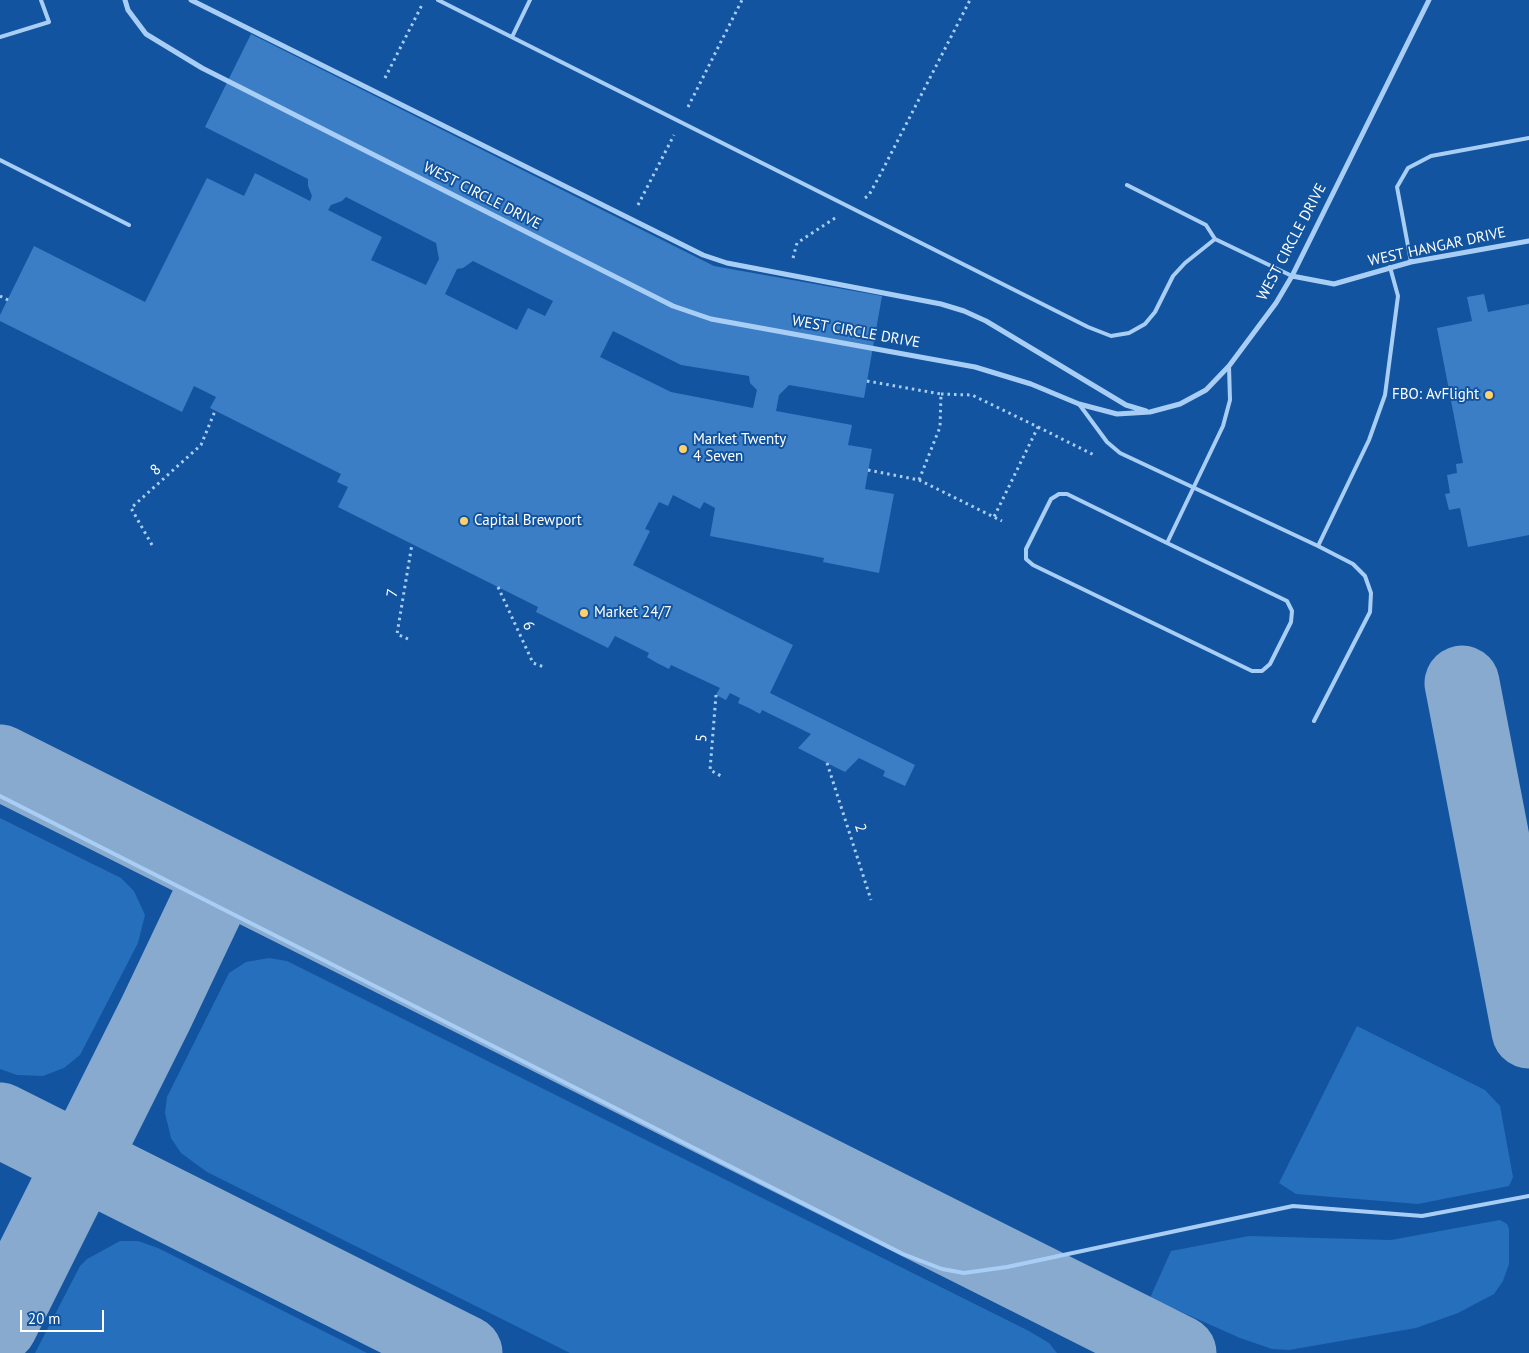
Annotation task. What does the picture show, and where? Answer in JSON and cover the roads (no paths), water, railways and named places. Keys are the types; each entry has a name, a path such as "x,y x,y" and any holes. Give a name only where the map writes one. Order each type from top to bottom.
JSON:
{"street":[{"name":"WEST CIRCLE DRIVE","path":"125,0 128,10 146,34 202,68 673,306 711,319 975,367 1031,384 1079,404 1117,414 1150,412 1180,404 1206,390 1230,366 1276,302 1292,276 1429,0"},
{"path":"191,0 703,255 727,263 941,304 964,311 986,321 1126,405 1150,412"},
{"name":"WEST HANGAR DRIVE","path":"1292,276 1334,284 1411,262 1529,241"}],"lane":[{"path":"0,37 49,22 41,0"},
{"path":"438,0 1066,315 1112,336 1129,334 1145,324 1155,312 1173,276 1185,263 1215,240"},
{"path":"512,37 530,0"},
{"path":"1411,262 1397,187 1408,168 1431,156 1529,138"},
{"path":"0,160 129,225"},
{"path":"1127,185 1206,225 1215,240 1292,276"},
{"path":"1318,546 1370,440 1386,395 1398,296 1390,267"},
{"path":"1167,543 1223,426 1230,400 1230,366"},
{"path":"1079,404 1106,442 1120,453 1318,546 1353,564 1365,576 1371,593 1370,612 1314,722"},
{"path":"1058,494 1067,494 1167,543 1287,601 1292,611 1291,622 1270,664 1262,671 1252,671 1033,565 1026,559 1026,550 1051,499 1058,494"},
{"path":"0,796 903,1254 942,1269 964,1273 1007,1267 1293,1206 1422,1216 1529,1196"}],"place":[{"name":"FBO: AvFlight","path":"1489,395"},
{"name":"Market Twenty 4 Seven","path":"683,449"},
{"name":"Capital Brewport","path":"464,521"},
{"name":"Market 24/7","path":"584,613"}]}
